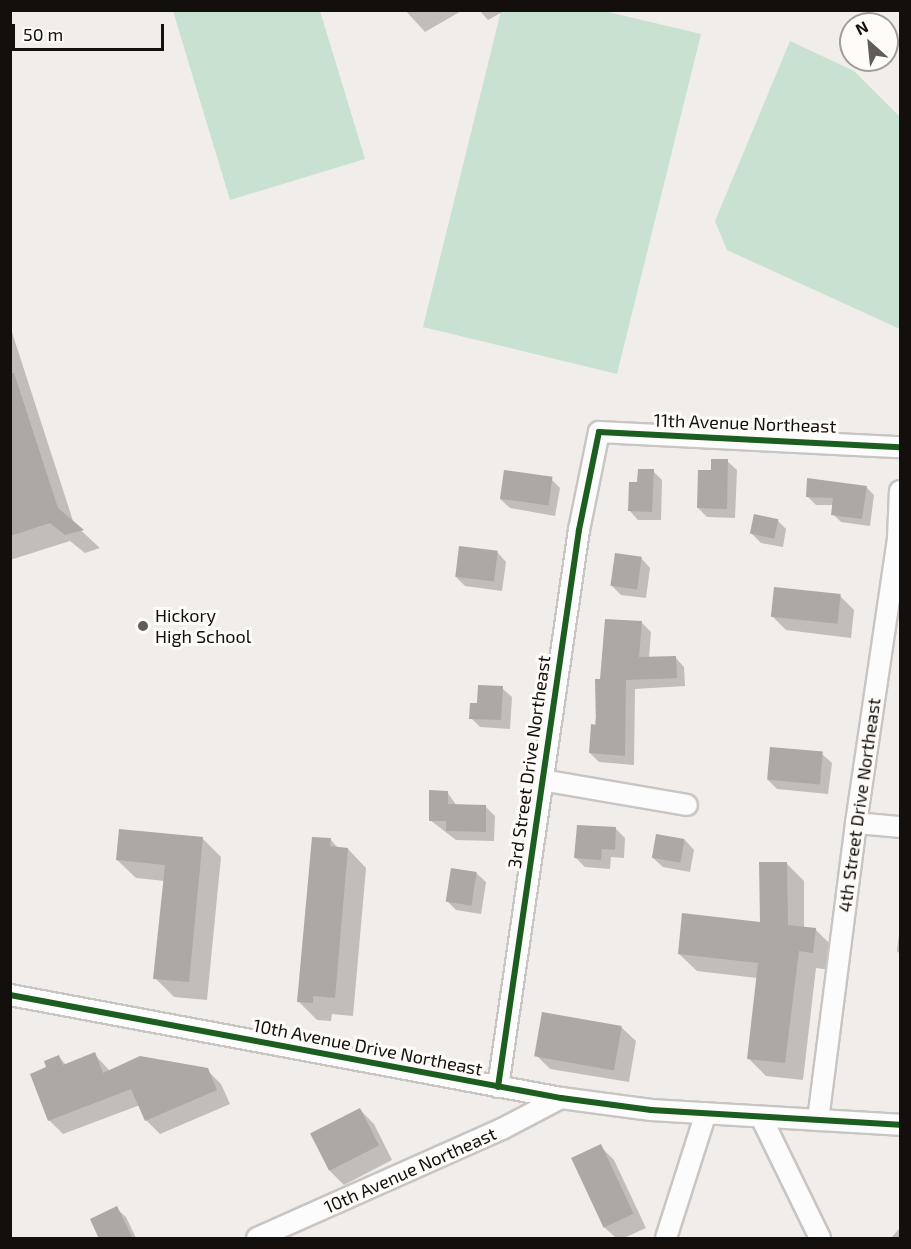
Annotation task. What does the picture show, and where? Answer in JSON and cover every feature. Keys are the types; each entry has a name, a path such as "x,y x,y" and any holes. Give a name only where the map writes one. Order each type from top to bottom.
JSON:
{"street":[{"name":"11th Avenue Northeast","path":"597,443 599,432 900,447"},
{"name":"3rd Street Drive Northeast","path":"498,1088 579,530 597,443"},
{"name":"4th Street Drive Northeast","path":"818,1120 855,823 898,538 900,491"},
{"path":"542,780 687,806"},
{"path":"855,823 900,827"},
{"name":"10th Avenue Drive Northeast","path":"10,994 498,1088 561,1098 706,1113 900,1125"},
{"name":"10th Avenue Northeast","path":"257,1239 502,1129 561,1098"},
{"path":"666,1239 706,1113"},
{"path":"762,1117 820,1239"}],"green space":[{"path":"173,11 320,11 365,159 230,200"},
{"path":"501,11 604,11 701,34 617,374 423,327"},
{"path":"790,41 839,64 839,72 855,72 900,117 900,329 727,250 715,221"}],"building":[{"path":"10,373 14,373 58,508 84,530 65,535 50,523 10,536"},
{"path":"711,459 728,459 727,509 697,508 698,470 711,470"},
{"path":"638,469 654,469 652,512 628,511 629,482 637,482"},
{"path":"504,470 553,477 548,506 500,499"},
{"path":"807,478 867,486 862,519 831,515 833,498 806,497"},
{"path":"754,514 778,519 774,539 750,534"},
{"path":"459,546 498,551 494,582 455,577"},
{"path":"615,553 642,557 637,589 610,586"},
{"path":"774,587 841,594 837,624 771,617"},
{"path":"605,619 642,621 639,657 676,656 677,678 626,680 625,756 589,753 591,724 596,725 595,679 600,679"},
{"path":"478,685 503,686 501,720 469,719 470,703 477,703"},
{"path":"770,747 823,752 820,784 767,780"},
{"path":"429,790 448,791 448,804 486,805 486,832 446,831 446,821 429,821"},
{"path":"577,825 616,827 615,850 602,849 601,860 574,858"},
{"path":"119,829 203,837 189,982 153,979 165,865 116,860"},
{"path":"656,834 685,839 680,863 652,858"},
{"path":"312,837 331,838 330,846 348,848 335,998 313,996 313,1003 297,1002"},
{"path":"759,862 787,862 788,925 816,928 813,953 799,951 785,1063 747,1059 758,963 678,954 682,913 760,922"},
{"path":"451,868 477,872 471,906 446,902"},
{"path":"542,1012 622,1026 614,1070 534,1056"},
{"path":"95,1052 103,1073 140,1056 208,1068 217,1090 145,1121 131,1089 48,1121 30,1074 46,1067 44,1061 59,1055 63,1065"},
{"path":"360,1108 379,1145 329,1171 310,1133"},
{"path":"601,1144 634,1214 604,1228 571,1158"},
{"path":"117,1206 133,1239 99,1239 90,1219"}],"cycle path":[{"path":"498,1087 579,530 599,432 900,447"},
{"path":"10,995 561,1098 651,1110 900,1125"}],"place":[{"name":"Hickory High School","path":"143,626"}]}
